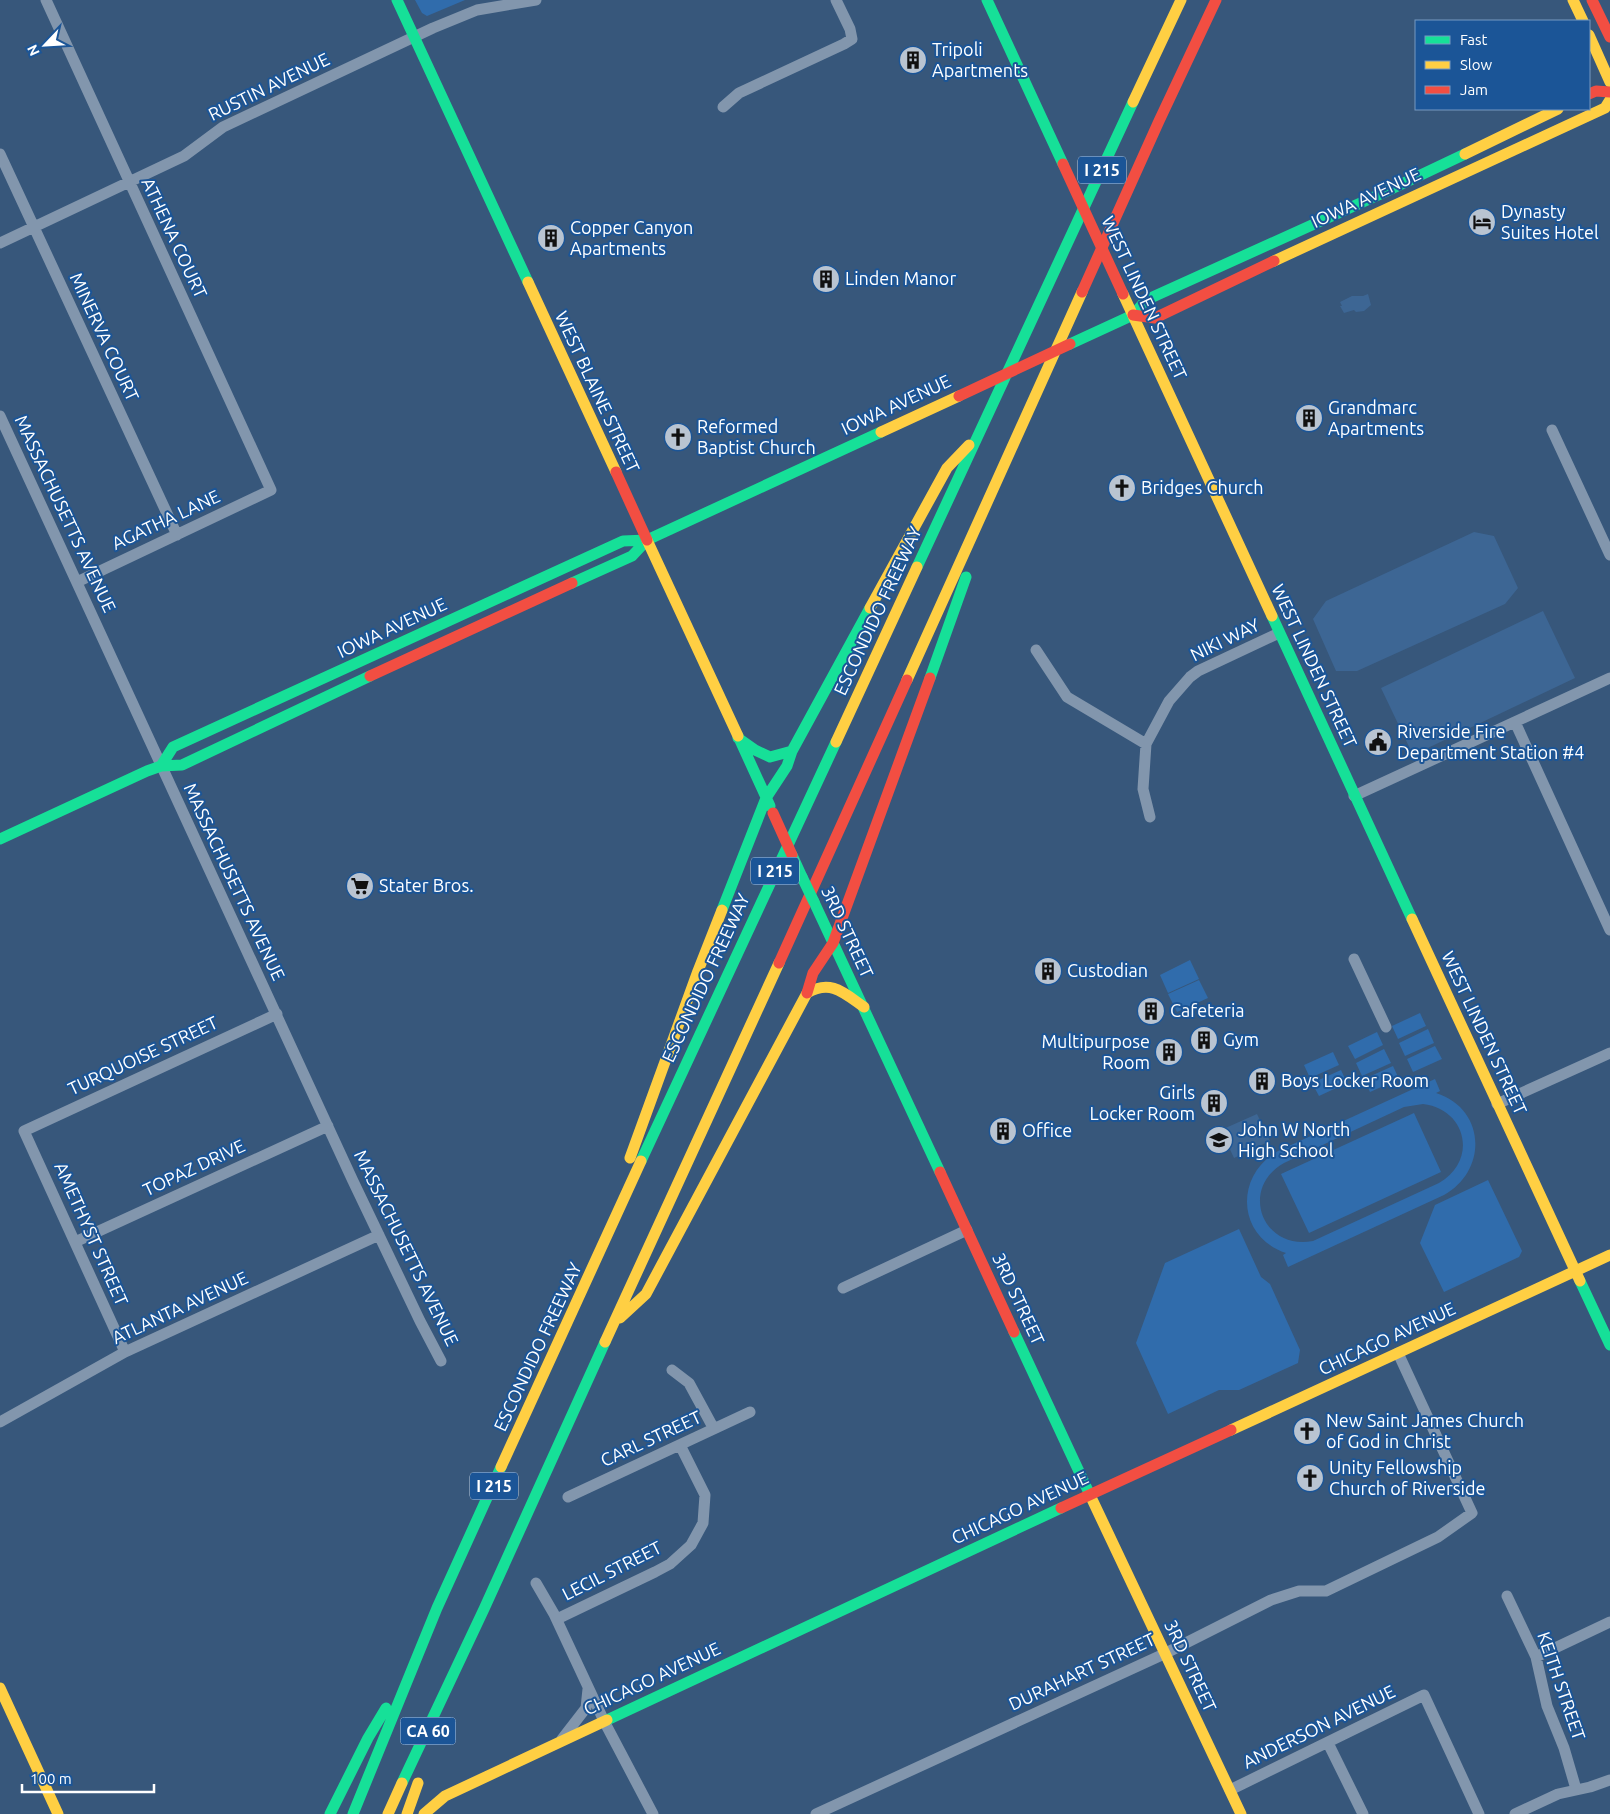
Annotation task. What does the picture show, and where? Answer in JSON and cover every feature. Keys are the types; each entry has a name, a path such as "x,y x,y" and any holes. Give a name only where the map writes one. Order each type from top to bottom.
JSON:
{"main road":[{"name":"WEST BLAINE STREET","path":"397,0 766,798"},
{"name":"WEST LINDEN STREET","path":"987,0 1354,796 1610,1345"},
{"name":"ESCONDIDO FREEWAY","path":"353,1814 437,1608 574,1312 714,1002 1181,0"},
{"name":"I 215","path":"426,1759 454,1678 613,1324 773,978 1159,121 1216,0"},
{"path":"1573,0 1583,20"},
{"path":"1592,0 1610,37"},
{"path":"1159,121 1223,11"},
{"path":"1590,37 1610,82"},
{"path":"1590,94 1596,91 1610,92"},
{"name":"IOWA AVENUE","path":"1133,315 1155,318 1360,220 1605,108 1610,100"},
{"name":"IOWA AVENUE","path":"0,839 161,766 182,765 391,666 632,556 647,540 1108,327 1133,315 1146,300 1353,205 1384,193 1556,110"},
{"path":"574,1312 698,972 766,798 787,766 792,751 947,468 981,432"},
{"path":"613,1324 646,1294 807,992 808,985 816,969 833,943 926,690 1011,450"},
{"name":"IOWA AVENUE","path":"161,766 173,747 623,541 647,540"},
{"path":"738,738 755,750 770,757 777,757 792,751"},
{"name":"3RD STREET","path":"766,798 1164,1654 1241,1814"},
{"path":"807,992 815,986 829,986 838,989 864,1007"},
{"name":"CHICAGO AVENUE","path":"388,1814 417,1801 445,1796 1610,1255"},
{"path":"330,1814 368,1738 416,1660"},
{"name":"CA 60","path":"388,1814 454,1678"},
{"path":"0,1688 58,1814"},
{"path":"407,1814 420,1779"},
{"name":"CHICAGO AVENUE","path":"424,1814 445,1796"}],"street":[{"name":"ATHENA COURT","path":"46,0 271,490"},
{"name":"RUSTIN AVENUE","path":"0,243 184,156 223,127 414,38 477,10 536,0"},
{"path":"723,107 739,93 852,39 850,29 836,0"},
{"name":"MINERVA COURT","path":"0,154 177,535"},
{"name":"MASSACHUSETTS AVENUE","path":"0,416 328,1126 425,1332 441,1361"},
{"path":"1552,430 1610,555"},
{"name":"AGATHA LANE","path":"77,582 271,490"},
{"name":"NIKI WAY","path":"1150,817 1143,789 1146,744 1169,702 1190,677 1215,662 1279,633"},
{"path":"1036,650 1066,697 1146,744"},
{"path":"1354,796 1610,678"},
{"path":"1515,722 1610,930"},
{"path":"1354,959 1386,1027"},
{"name":"TURQUOISE STREET","path":"24,1130 277,1014"},
{"path":"1497,1104 1610,1053"},
{"name":"TOPAZ DRIVE","path":"75,1242 328,1126"},
{"name":"AMETHYST STREET","path":"24,1130 125,1352"},
{"path":"843,1288 967,1230"},
{"name":"ATLANTA AVENUE","path":"0,1422 125,1352 379,1235"},
{"name":"DURAHART STREET","path":"816,1814 1164,1654 1271,1600 1299,1591 1326,1591 1438,1537 1472,1513 1398,1353"},
{"path":"672,1370 690,1384 714,1429"},
{"name":"CARL STREET","path":"568,1497 750,1412"},
{"name":"LECIL STREET","path":"557,1619 670,1564 691,1545 703,1523 705,1495 680,1445"},
{"path":"536,1584 557,1619 604,1721 653,1814"},
{"name":"KEITH STREET","path":"1507,1596 1536,1657 1547,1706 1564,1748 1576,1789"},
{"path":"1536,1657 1610,1622"},
{"path":"560,1742 586,1708 588,1687"},
{"name":"ANDERSON AVENUE","path":"1230,1790 1424,1695 1480,1814"},
{"path":"1328,1743 1363,1814"},
{"path":"1515,1814 1558,1794 1590,1787 1610,1780"}],"shaded area":[{"path":"415,0 465,0 427,16 422,13"},
{"path":"1368,294 1371,305 1364,311 1356,312 1354,310 1344,313 1340,302 1352,296"},
{"path":"1474,532 1494,536 1518,588 1505,604 1357,671 1336,671 1313,619 1326,601"},
{"path":"1543,611 1575,678 1413,755 1381,688"},
{"path":"1190,960 1199,979 1168,993 1160,975"},
{"path":"1199,980 1208,998 1177,1012 1168,994"},
{"path":"1420,1013 1426,1026 1398,1039 1392,1026"},
{"path":"1428,1029 1434,1043 1405,1056 1399,1043"},
{"path":"1377,1032 1383,1045 1355,1059 1348,1046"},
{"path":"1435,1046 1442,1059 1413,1072 1407,1059"},
{"path":"1384,1049 1391,1063 1362,1076 1356,1063"},
{"path":"1333,1052 1339,1065 1310,1078 1304,1065"},
{"path":"1393,1066 1399,1079 1370,1092 1364,1079"},
{"path":"1341,1070 1347,1083 1319,1096 1312,1083"},
{"path":"1435,1079 1440,1091 1436,1093 1453,1101 1465,1112 1472,1126 1475,1141 1474,1156 1468,1171 1458,1184 1444,1195 1288,1267 1283,1255 1286,1253 1270,1245 1258,1234 1250,1220 1247,1205 1248,1190 1254,1175 1264,1162 1278,1151","holes":["1423,1104 1438,1108 1450,1115 1458,1125 1462,1137 1463,1150 1459,1162 1451,1173 1439,1183 1313,1241 1295,1242 1281,1237 1270,1227 1263,1215 1260,1201 1262,1187 1270,1174 1284,1163 1404,1107"]},
{"path":"1414,1113 1441,1172 1309,1233 1281,1174"},
{"path":"1257,1114 1270,1141 1234,1158 1221,1130"},
{"path":"1488,1180 1522,1251 1519,1257 1444,1292 1420,1243 1435,1205"},
{"path":"1239,1229 1261,1277 1270,1284 1300,1350 1298,1363 1239,1390 1219,1390 1168,1414 1136,1343 1165,1263"}],"traffic: fast":[{"path":"397,0 528,282"},
{"path":"987,0 1063,164"},
{"path":"917,567 1133,102"},
{"path":"1070,344 1133,315 1146,300 1465,154"},
{"path":"572,583 632,556 647,540 881,432"},
{"path":"161,766 173,747 623,541 647,540"},
{"path":"930,678 966,577"},
{"path":"722,910 766,798 787,766 792,751 870,608"},
{"path":"1272,616 1412,919"},
{"path":"0,839 147,771 161,766 182,765 370,676"},
{"path":"738,736 770,806"},
{"path":"738,738 755,750 770,757 792,751"},
{"path":"641,1161 836,742"},
{"path":"792,855 802,877"},
{"path":"802,877 814,902"},
{"path":"814,902 940,1172"},
{"path":"1580,1281 1610,1345"},
{"path":"1014,1332 1090,1495"},
{"path":"402,1783 484,1609 605,1342"},
{"path":"353,1814 437,1608 501,1467"},
{"path":"607,1720 1061,1508"},
{"path":"330,1814 368,1738 386,1708"}],"traffic: slow":[{"path":"1133,102 1181,0"},
{"path":"1573,0 1583,20"},
{"path":"1590,37 1610,82"},
{"path":"1274,261 1605,108 1610,100"},
{"path":"1465,154 1556,110"},
{"path":"528,282 616,472"},
{"path":"907,680 1082,292"},
{"path":"1123,294 1272,616"},
{"path":"881,432 959,396"},
{"path":"870,608 947,468 969,445"},
{"path":"647,540 738,736"},
{"path":"836,742 917,567"},
{"path":"630,1158 722,910"},
{"path":"1412,919 1580,1281"},
{"path":"605,1342 779,963"},
{"path":"620,1318 646,1294 807,993 823,987 830,988 844,993 864,1007"},
{"path":"501,1467 641,1161"},
{"path":"1231,1430 1610,1255"},
{"path":"1090,1495 1241,1814"},
{"path":"0,1688 58,1814"},
{"path":"424,1814 445,1796 607,1720"},
{"path":"388,1814 402,1783"},
{"path":"407,1814 418,1783"}],"traffic: jam":[{"path":"1082,292 1216,0"},
{"path":"1592,0 1610,37"},
{"path":"1590,94 1596,91 1610,92"},
{"path":"1063,164 1123,294"},
{"path":"1133,315 1155,318 1274,261"},
{"path":"959,396 1070,344"},
{"path":"616,472 647,540"},
{"path":"370,676 572,583"},
{"path":"807,993 813,973 833,943 930,678"},
{"path":"779,963 907,680"},
{"path":"773,813 792,855"},
{"path":"940,1172 1014,1332"},
{"path":"1061,1508 1231,1430"}],"place":[{"name":"Tripoli Apartments","path":"913,60"},
{"name":"Dynasty Suites Hotel","path":"1482,222"},
{"name":"Copper Canyon Apartments","path":"551,238"},
{"name":"Linden Manor","path":"826,279"},
{"name":"Grandmarc Apartments","path":"1309,418"},
{"name":"Reformed Baptist Church","path":"678,437"},
{"name":"Bridges Church","path":"1122,488"},
{"name":"Riverside Fire Department Station #4","path":"1378,742"},
{"name":"Stater Bros.","path":"360,886"},
{"name":"Custodian","path":"1048,971"},
{"name":"Cafeteria","path":"1151,1011"},
{"name":"Gym","path":"1204,1040"},
{"name":"Multipurpose Room","path":"1169,1052"},
{"name":"Boys Locker Room","path":"1262,1081"},
{"name":"Girls Locker Room","path":"1214,1103"},
{"name":"Office","path":"1003,1131"},
{"name":"John W North High School","path":"1219,1140"},
{"name":"New Saint James Church of God in Christ","path":"1307,1431"},
{"name":"Unity Fellowship Church of Riverside","path":"1310,1478"}]}
